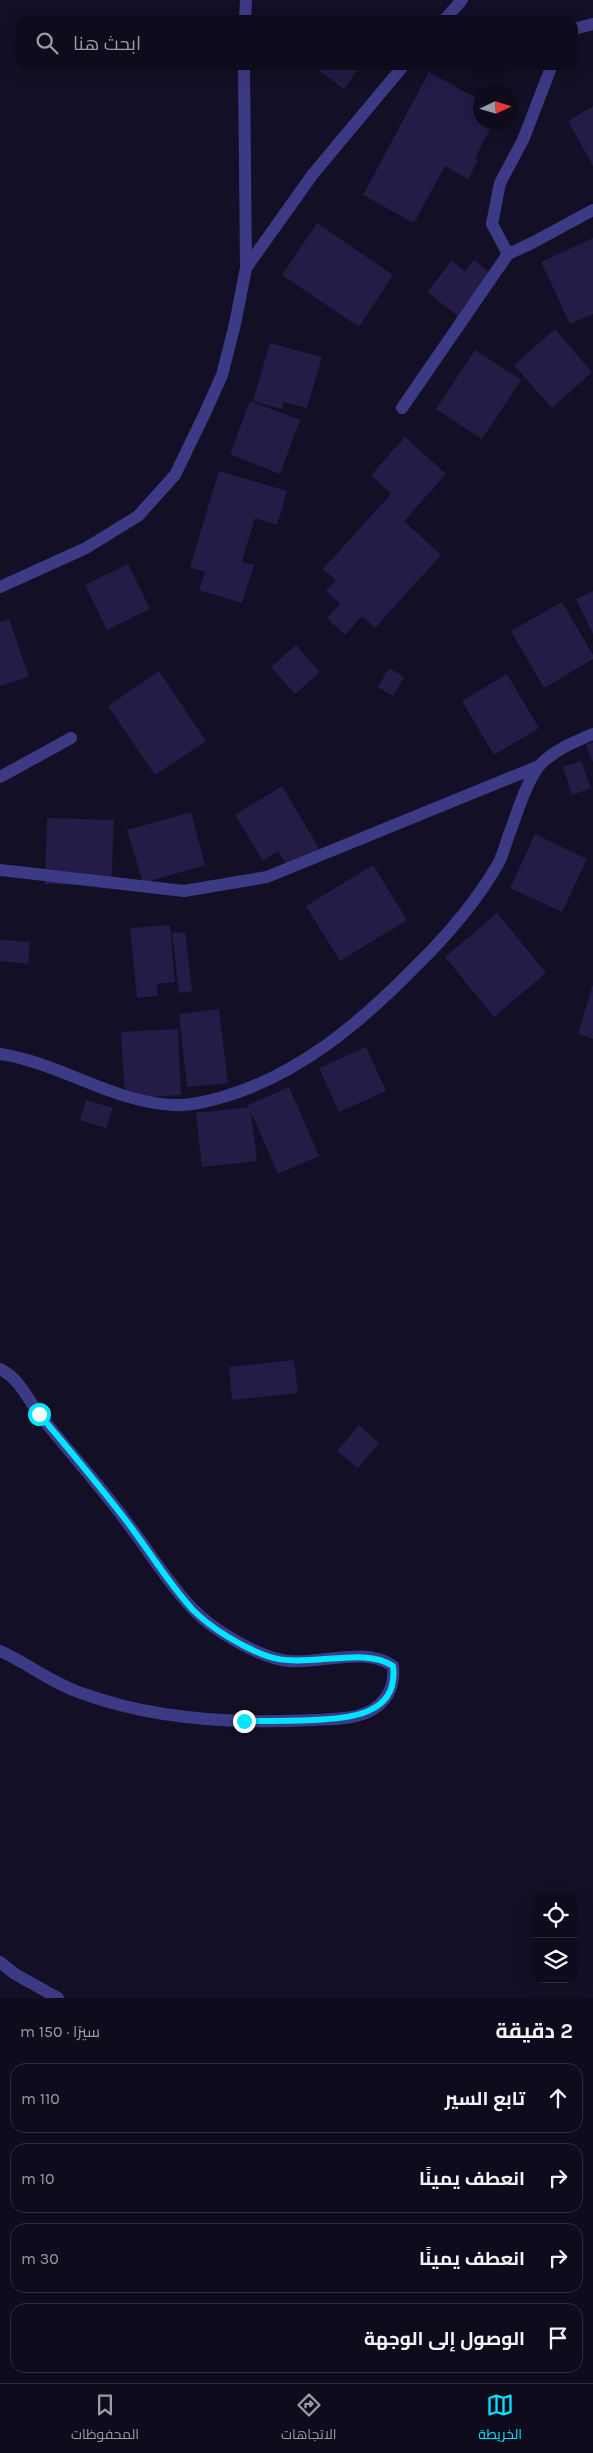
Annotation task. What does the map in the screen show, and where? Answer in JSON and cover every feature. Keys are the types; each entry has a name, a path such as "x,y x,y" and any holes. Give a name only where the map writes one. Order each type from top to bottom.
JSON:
{"street":[{"path":"246,0 246,15"},
{"path":"448,15 462,0"},
{"path":"578,28 593,24"},
{"path":"0,587 86,548 138,516 175,475 222,375 236,324 246,268 244,70"},
{"path":"246,268 313,174 400,70"},
{"path":"508,254 492,224 500,183 523,140 550,70"},
{"path":"402,408 508,254 593,210"},
{"path":"0,870 184,891 267,877 539,766 554,753 593,734"},
{"path":"0,777 71,738"},
{"path":"0,1054 20,1057 91,1084 147,1102 175,1105 199,1104 269,1080 319,1050 357,1023 445,938 473,904 499,862 539,766"},
{"path":"0,1369 14,1377 39,1414 103,1492 194,1611 220,1631 267,1656 290,1661 371,1658 386,1660 393,1666 395,1678 385,1700 371,1710 350,1718 284,1721 202,1719 138,1709 84,1695 47,1679 0,1651"},
{"path":"0,1962 15,1974 58,1998"}],"building":[{"path":"318,70 357,70 344,89"},
{"path":"429,72 473,96 473,130 490,130 475,158 478,160 468,179 445,166 414,223 363,195"},
{"path":"593,106 593,166 568,121"},
{"path":"317,223 393,275 359,327 282,275"},
{"path":"593,238 593,314 570,324 541,262"},
{"path":"474,260 495,277 463,320 427,292 452,261 465,271"},
{"path":"555,329 592,372 552,408 514,365"},
{"path":"270,343 322,357 307,408 284,402 282,409 253,401"},
{"path":"475,350 521,380 482,439 436,409"},
{"path":"250,401 300,420 280,474 230,454"},
{"path":"405,437 446,474 404,521 441,555 375,628 362,616 345,635 327,618 340,604 326,591 336,581 323,569 391,494 371,475"},
{"path":"219,471 287,491 277,525 255,518 242,562 254,565 242,603 199,590 205,572 190,567"},
{"path":"128,564 150,609 107,630 85,585"},
{"path":"593,591 593,634 576,599"},
{"path":"562,602 593,655 593,659 544,688 511,631"},
{"path":"9,619 29,677 0,686 0,622"},
{"path":"296,645 320,672 295,694 271,667"},
{"path":"389,668 404,677 393,696 378,687"},
{"path":"159,671 206,741 155,775 108,706"},
{"path":"507,674 539,728 494,755 462,701"},
{"path":"593,742 593,762 586,745"},
{"path":"581,761 591,788 572,795 563,767"},
{"path":"282,786 320,850 289,870 278,851 263,861 235,815"},
{"path":"191,812 205,865 143,883 127,830"},
{"path":"47,818 114,820 111,886 45,884"},
{"path":"535,834 587,859 562,912 510,888"},
{"path":"373,865 407,920 340,961 306,906"},
{"path":"497,913 546,973 494,1017 445,957"},
{"path":"170,925 175,982 157,984 158,996 137,998 130,928"},
{"path":"185,932 192,991 179,993 172,933"},
{"path":"0,940 30,942 28,964 0,961"},
{"path":"593,984 593,1039 578,1034"},
{"path":"219,1009 228,1083 187,1087 179,1014"},
{"path":"178,1029 181,1095 125,1098 121,1032"},
{"path":"366,1047 386,1091 339,1112 319,1068"},
{"path":"289,1087 319,1156 278,1174 251,1112 257,1161 202,1167 196,1113 249,1107 248,1105"},
{"path":"86,1100 113,1108 106,1128 80,1120"},
{"path":"294,1360 298,1393 232,1400 229,1367"},
{"path":"359,1425 379,1443 358,1468 337,1451"}],"route":[{"path":"39,1414 76,1457 194,1611 220,1631 267,1656 290,1661 352,1657 386,1660 393,1666 395,1678 385,1700 371,1710 350,1718 244,1721"}]}
